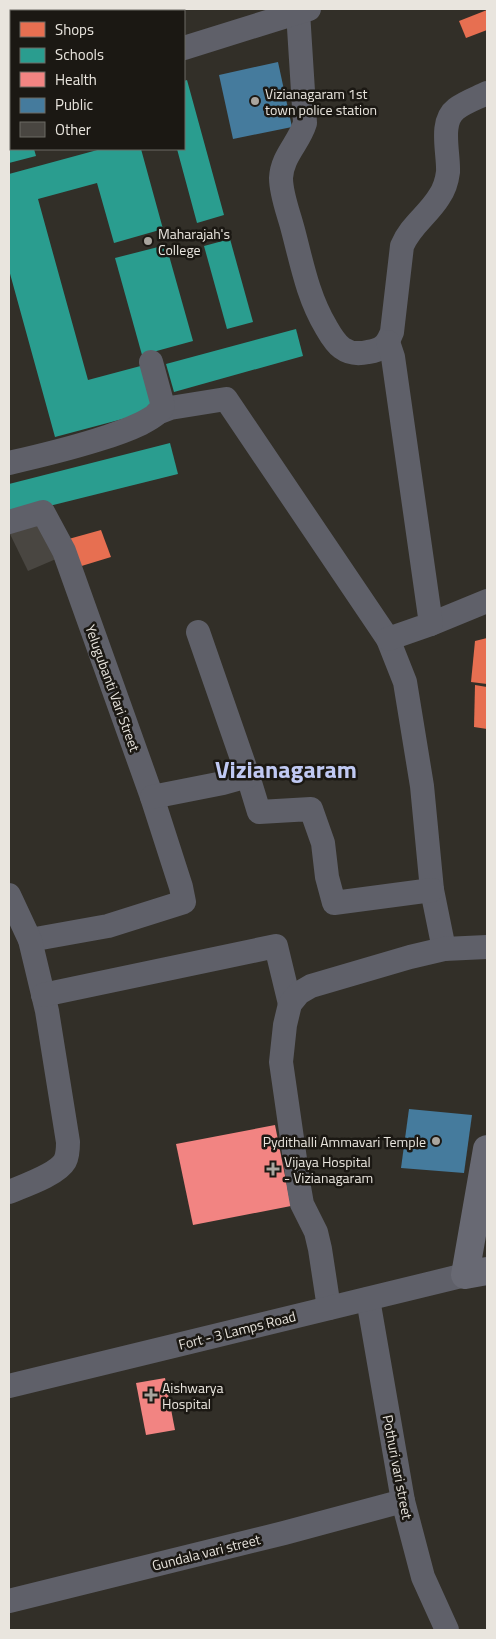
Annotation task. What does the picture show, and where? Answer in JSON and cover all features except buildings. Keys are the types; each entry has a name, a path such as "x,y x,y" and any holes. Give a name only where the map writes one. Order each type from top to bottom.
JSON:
{"main road":[{"path":"476,1273 487,1149"}],"street":[{"path":"185,48 304,10 305,122 303,129 286,157 281,180 310,294 331,336 342,348 353,353 365,353 384,347 388,342 392,332 402,246 406,236 439,198 448,173 447,128 450,117 455,110 487,93"},
{"path":"388,342 393,357 431,624"},
{"path":"9,463 83,445 145,422 158,413 162,410 163,406 151,362"},
{"path":"158,413 170,408 226,399 388,639 406,682 422,786 432,890 444,949"},
{"name":"Yelugubanti Vari Street","path":"9,522 43,512 64,551 152,797 181,887 184,902 108,926 30,940"},
{"path":"388,639 487,601"},
{"path":"198,632 259,812 311,810 323,843 327,877 334,903 432,890"},
{"path":"152,797 248,776"},
{"path":"9,895 30,940 43,995 68,1142 67,1155 61,1167 9,1192"},
{"path":"43,995 276,946 290,1004 281,1062 299,1187 302,1204 316,1232 329,1308"},
{"path":"290,1004 299,993 311,986 410,957 444,949 487,947"},
{"name":"Fort - 3 Lamps Road","path":"9,1386 476,1273"},
{"name":"Pothuri vari street","path":"368,1299 403,1501 423,1577 447,1630"},
{"name":"Gundala vari street","path":"9,1601 284,1533 403,1501"}],"place":[{"name":"Vizianagaram 1st town police station","path":"255,101"},
{"name":"Maharajah's College","path":"148,241"},
{"name":"Pydithalli Ammavari Temple","path":"436,1141"},
{"name":"Vijaya Hospital - Vizianagaram","path":"273,1169"},
{"name":"Aishwarya Hospital","path":"151,1395"}],"district":[{"name":"Vizianagaram","path":"286,769"}]}
